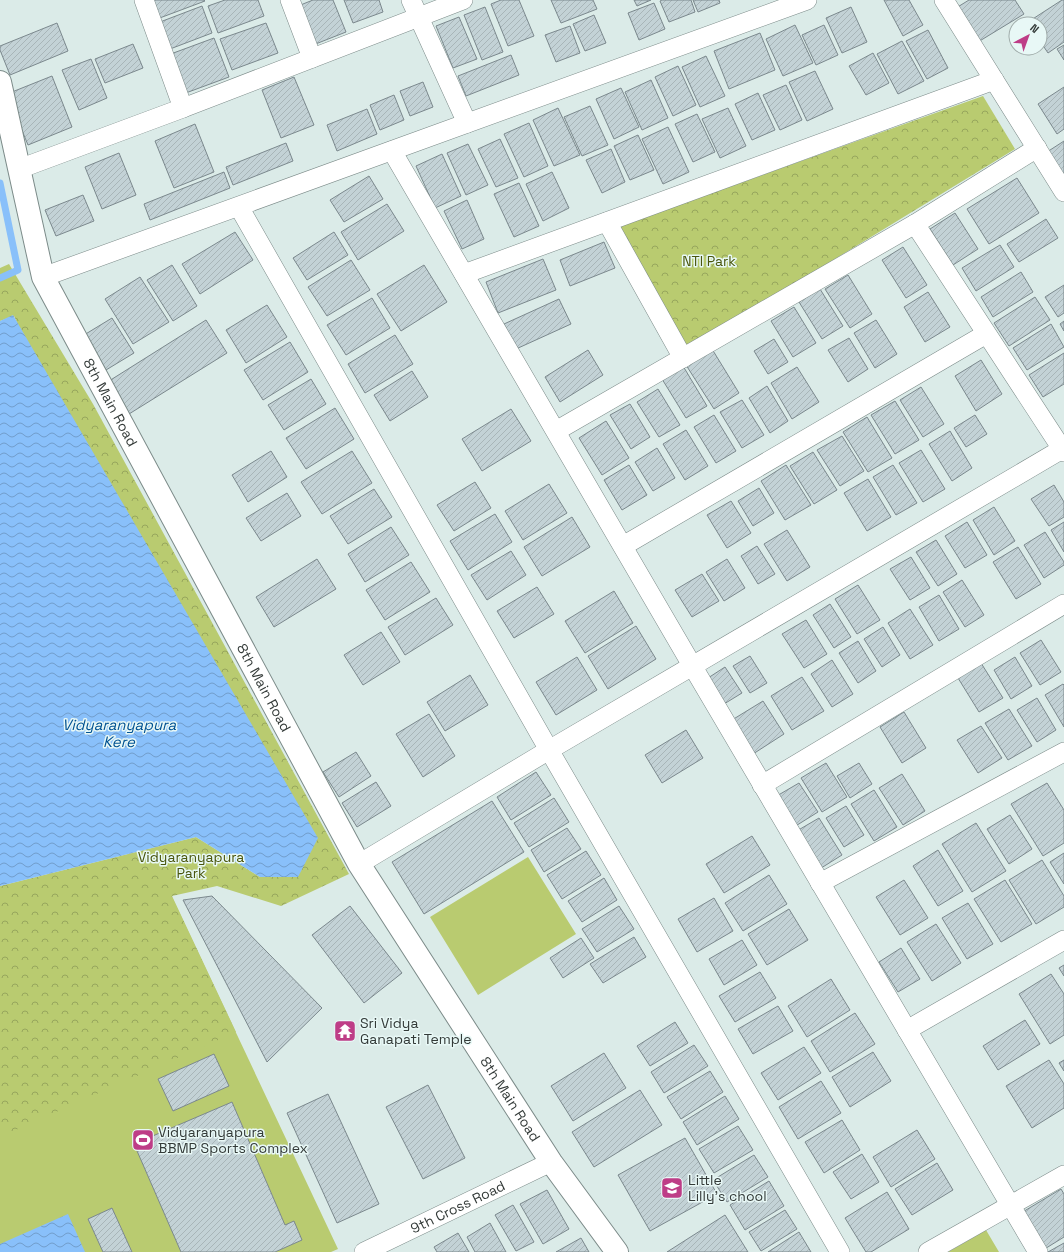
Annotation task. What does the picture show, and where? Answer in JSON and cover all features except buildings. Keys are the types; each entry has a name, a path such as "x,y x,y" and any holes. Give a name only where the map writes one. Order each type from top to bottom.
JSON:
{"street":[{"path":"144,0 183,108"},
{"path":"290,0 312,58"},
{"path":"19,169 312,58 414,9 463,0"},
{"path":"44,277 807,0"},
{"path":"944,0 1064,192"},
{"path":"414,9 468,123"},
{"path":"464,274 994,80"},
{"name":"8th Main Road","path":"0,82 44,277 359,864 551,1162 617,1252"},
{"path":"556,431 915,224 1037,148"},
{"path":"392,151 762,785 1038,1252"},
{"path":"239,207 549,750 840,1252"},
{"path":"607,222 683,358"},
{"path":"359,864 549,750 1063,450 915,224"},
{"path":"623,546 986,334"},
{"path":"762,785 1064,604"},
{"path":"820,883 1064,752"},
{"path":"907,1030 1064,940"},
{"name":"9th Cross Road","path":"364,1252 551,1162"},
{"path":"928,1252 1011,1207 1064,1175"}],"green space":[{"name":"NTI Park","path":"983,96 1015,149 686,350 617,227"},
{"name":"Vidyaranyapura Park","path":"9,264 93,404 349,874 281,906 217,886 172,896 236,1032 0,1137 0,886 196,837 260,877 14,316 0,321 0,268"},
{"path":"528,857 576,934 478,995 430,917"},
{"name":"Vidyaranyapura BBMP Sports Complex","path":"172,897 338,1249 331,1252 0,1252 0,934"},
{"path":"986,1230 999,1252 948,1252"}],"water":[{"name":"Vidyaranyapura Kere","path":"13,315 318,838 298,877 260,877 196,837 0,886 0,321"},
{"path":"68,1214 85,1252 0,1252 0,1244"}],"waterway":[{"path":"0,183 18,270 0,278"}],"place":[{"name":"Sri Vidya Ganapati Temple","path":"345,1031"},
{"name":"Vidyaranyapura BBMP Sports Complex","path":"143,1140"},
{"name":"Little Lilly's chool","path":"672,1188"}]}
